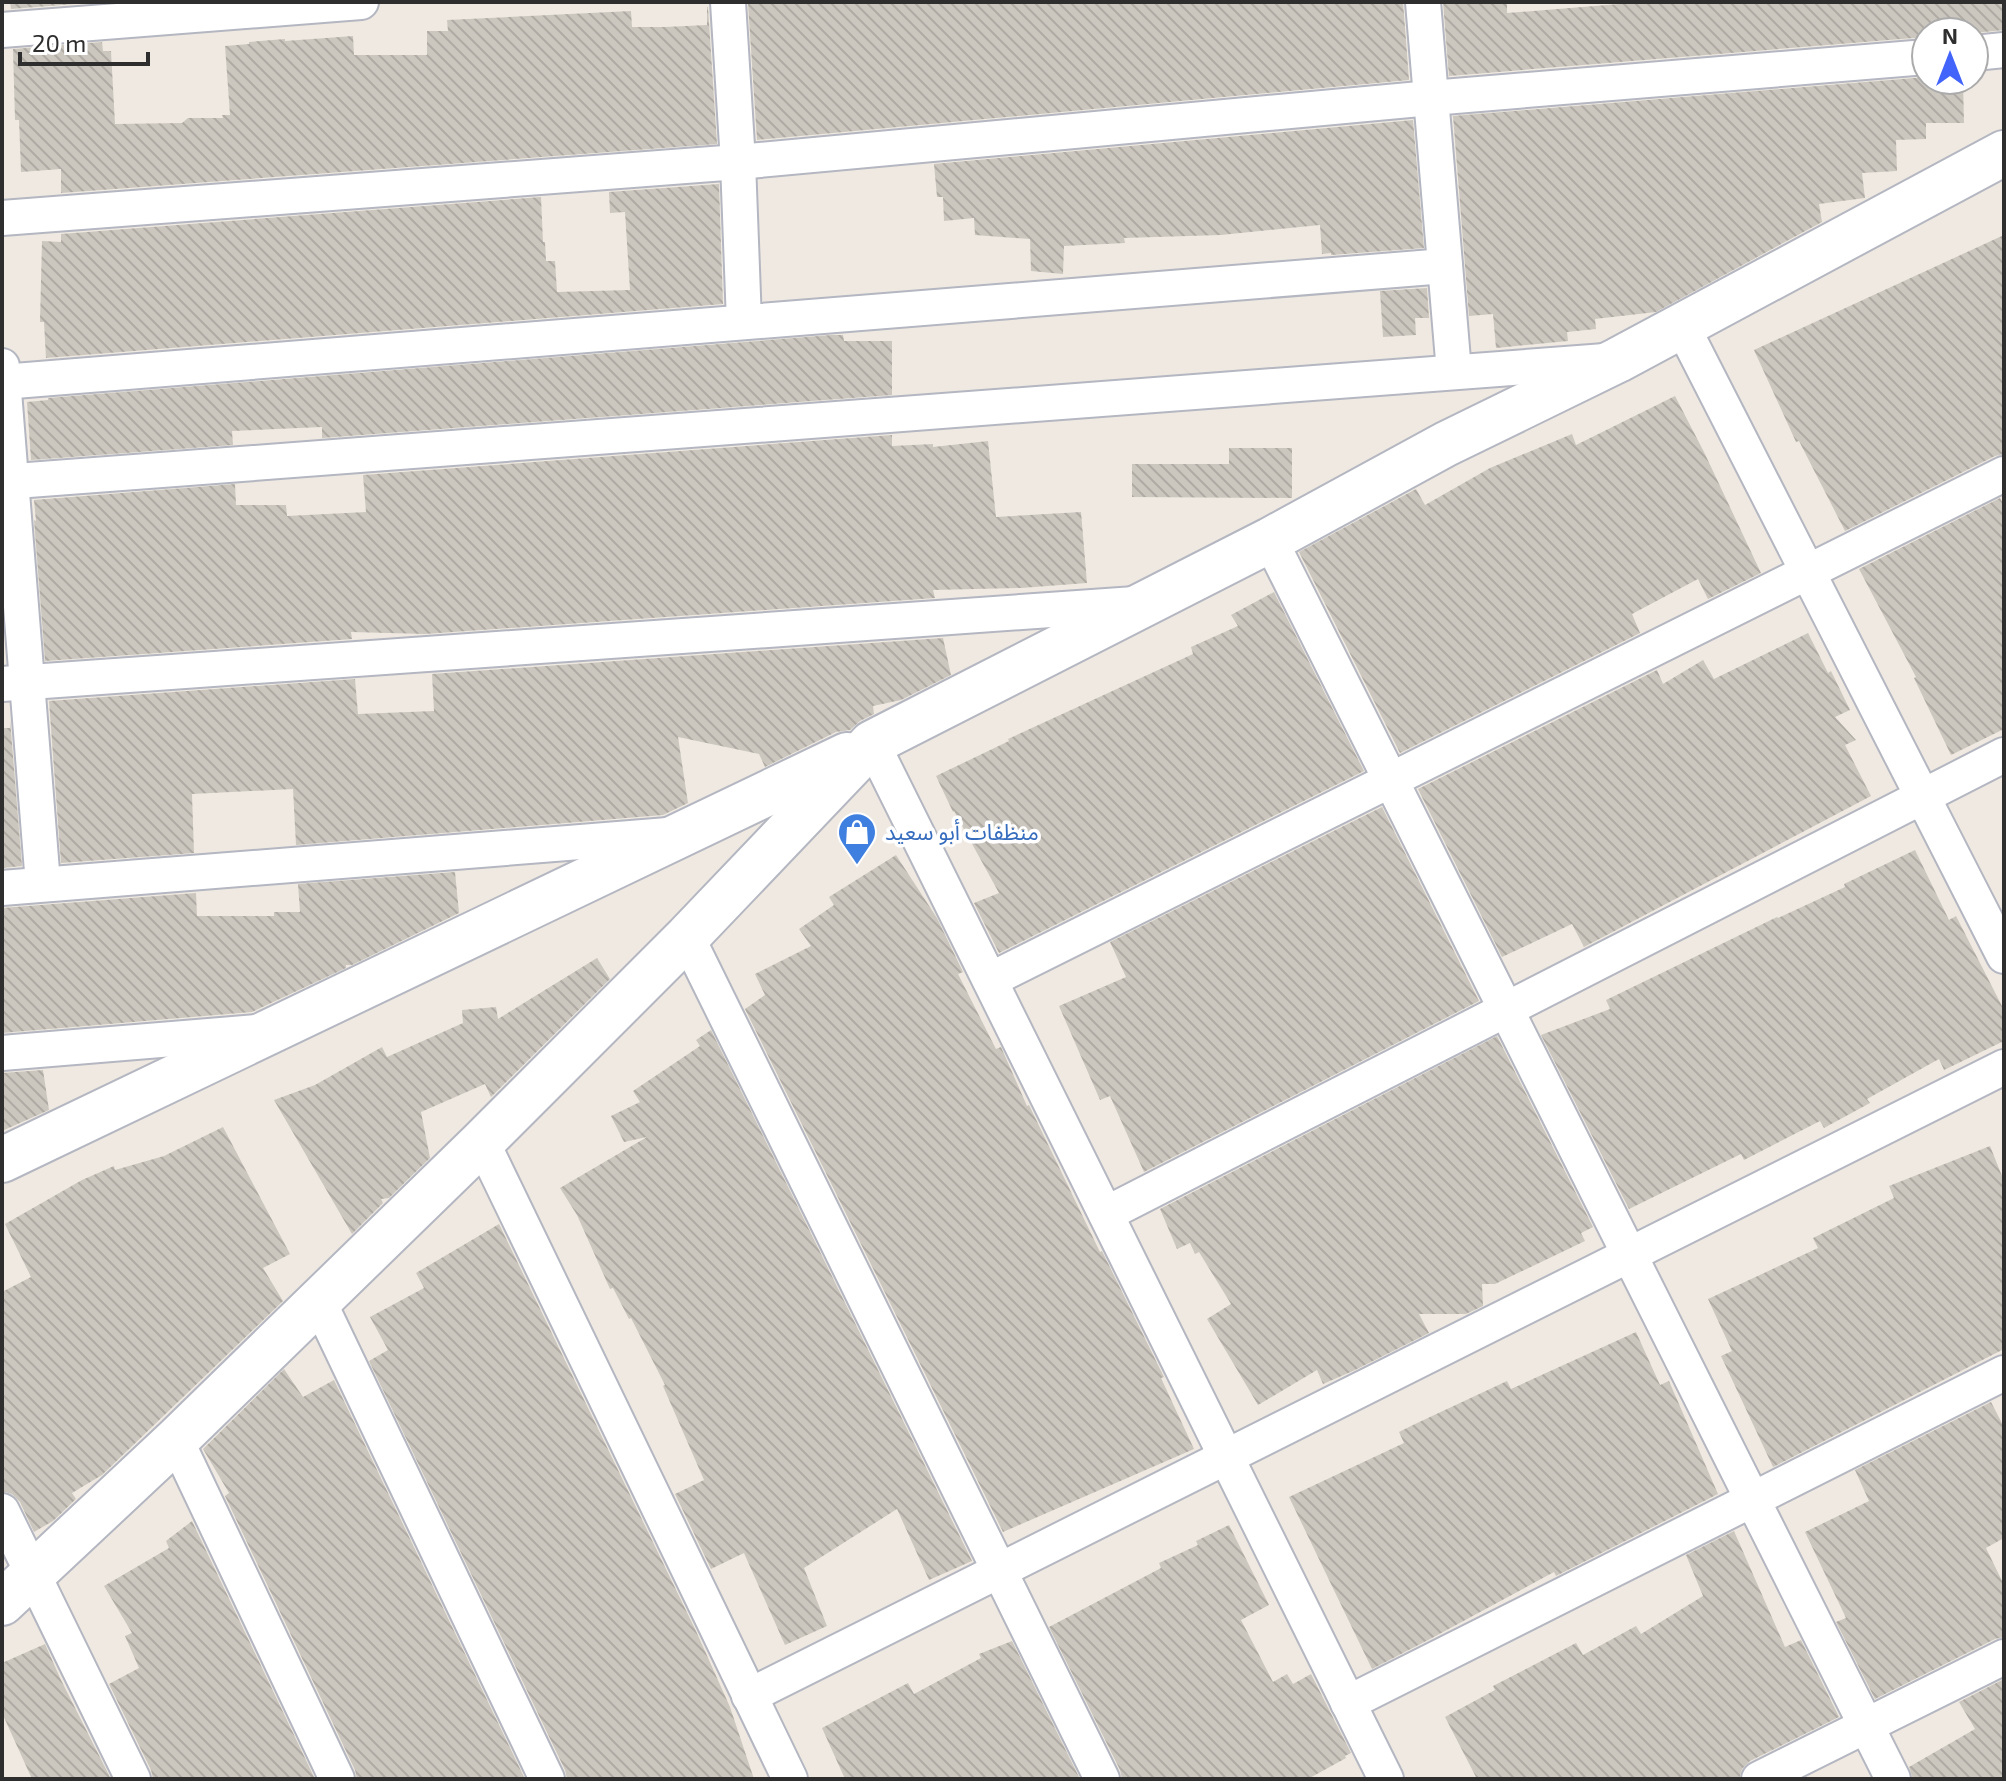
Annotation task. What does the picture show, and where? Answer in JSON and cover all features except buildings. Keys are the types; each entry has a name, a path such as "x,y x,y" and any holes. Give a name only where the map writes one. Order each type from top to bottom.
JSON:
{"main road":[{"path":"2,1160 872,743 1270,540 1446,444 1618,360 2004,153"},
{"path":"18,1589 482,1142 687,937 872,743"}],"street":[{"path":"2,30 361,2"},
{"path":"728,2 744,322"},
{"path":"1423,2 1454,372"},
{"path":"2,218 738,162 1431,98 1910,58"},
{"path":"43,884 15,683 2,377 1445,266"},
{"path":"1682,326 2004,956"},
{"path":"6,481 1618,360"},
{"path":"990,980 2004,474"},
{"path":"1270,540 1893,1779"},
{"path":"15,683 1148,603"},
{"path":"872,743 1386,1779"},
{"path":"1106,1214 2004,755"},
{"path":"2,888 682,834"},
{"path":"687,937 1102,1779"},
{"path":"2,1053 271,1031"},
{"path":"749,1696 2004,1067"},
{"path":"482,1142 790,1779"},
{"path":"319,1302 547,1779"},
{"path":"1348,1703 2004,1373"},
{"path":"176,1440 337,1779"},
{"path":"2,1511 18,1589 133,1779"},
{"path":"1759,1779 2004,1657"}],"place":[{"name":"منظفات أبو سعيد","path":"857,866"}]}
